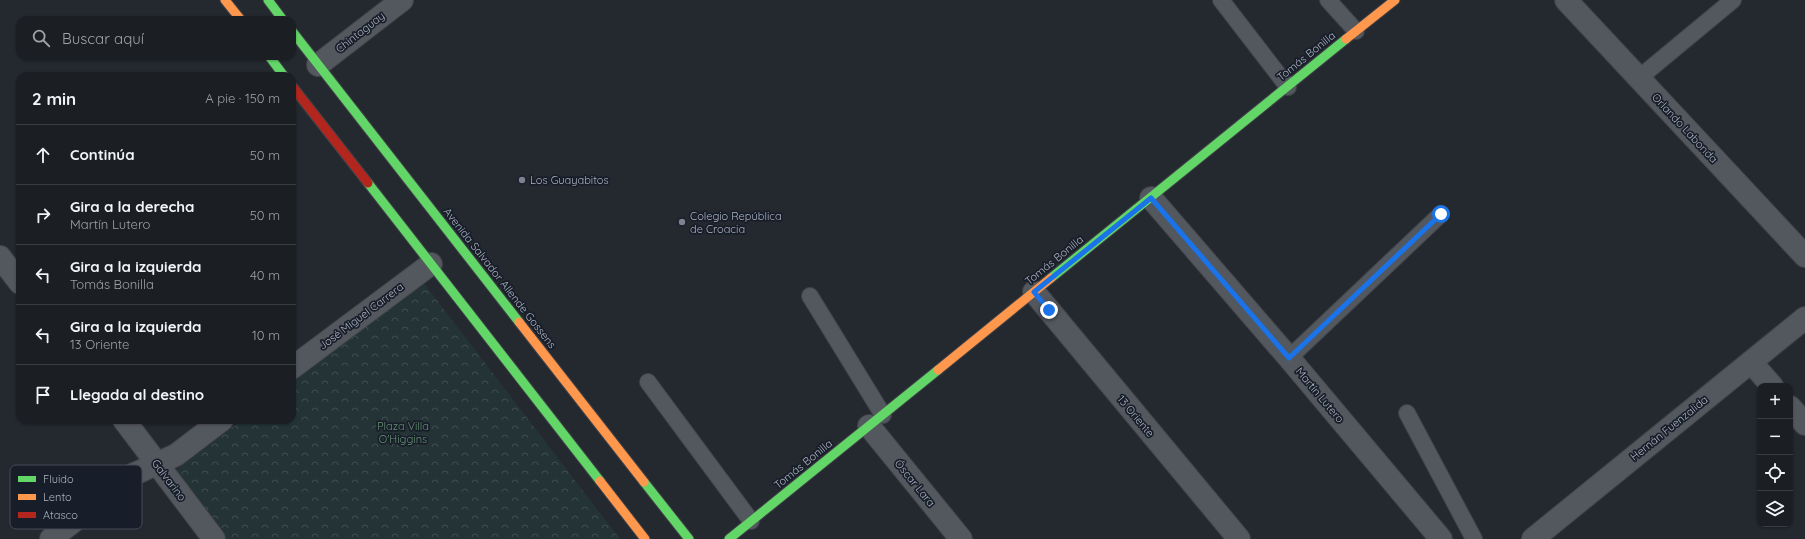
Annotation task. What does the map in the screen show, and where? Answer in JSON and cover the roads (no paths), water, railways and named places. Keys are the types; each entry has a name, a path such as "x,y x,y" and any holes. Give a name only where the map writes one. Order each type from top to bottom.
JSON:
{"main road":[{"path":"225,0 238,16"},
{"path":"268,0 281,16"},
{"name":"Tomás Bonilla","path":"729,539 1395,0"},
{"name":"Avenida Salvador Allende Gossens","path":"296,36 689,539"},
{"path":"272,60 281,72"},
{"path":"296,91 645,539"}],"street":[{"name":"Chintaguay","path":"318,65 402,0"},
{"name":"Orlando Labonda","path":"1566,0 1805,256"},
{"name":"Martín Lutero","path":"1151,198 1289,358 1441,539"},
{"path":"0,257 16,278"},
{"name":"José Miguel Carrera","path":"296,365 431,264"},
{"name":"13 Oriente","path":"1034,292 1239,539"},
{"name":"Hernán Fuenzalida","path":"1533,539 1805,318"},
{"path":"1751,362 1769,383"},
{"path":"1793,410 1805,424"},
{"name":"Óscar Lara","path":"876,420 961,539"},
{"name":"Galvarino","path":"127,424 214,539"},
{"path":"142,470 176,455 217,424"},
{"path":"51,539 64,529"}],"lane":[{"path":"1220,0 1288,87"},
{"path":"1328,0 1356,31"},
{"path":"1639,78 1733,0"},
{"path":"1289,358 1441,214"},
{"path":"810,296 876,420"},
{"path":"648,382 752,521"},
{"path":"1407,413 1474,539"}],"place":[{"name":"Los Guayabitos","path":"522,180"},
{"name":"Colegio República de Croacia","path":"682,222"}],"park label":[{"name":"Plaza Villa O'Higgins","path":"403,432"}]}
